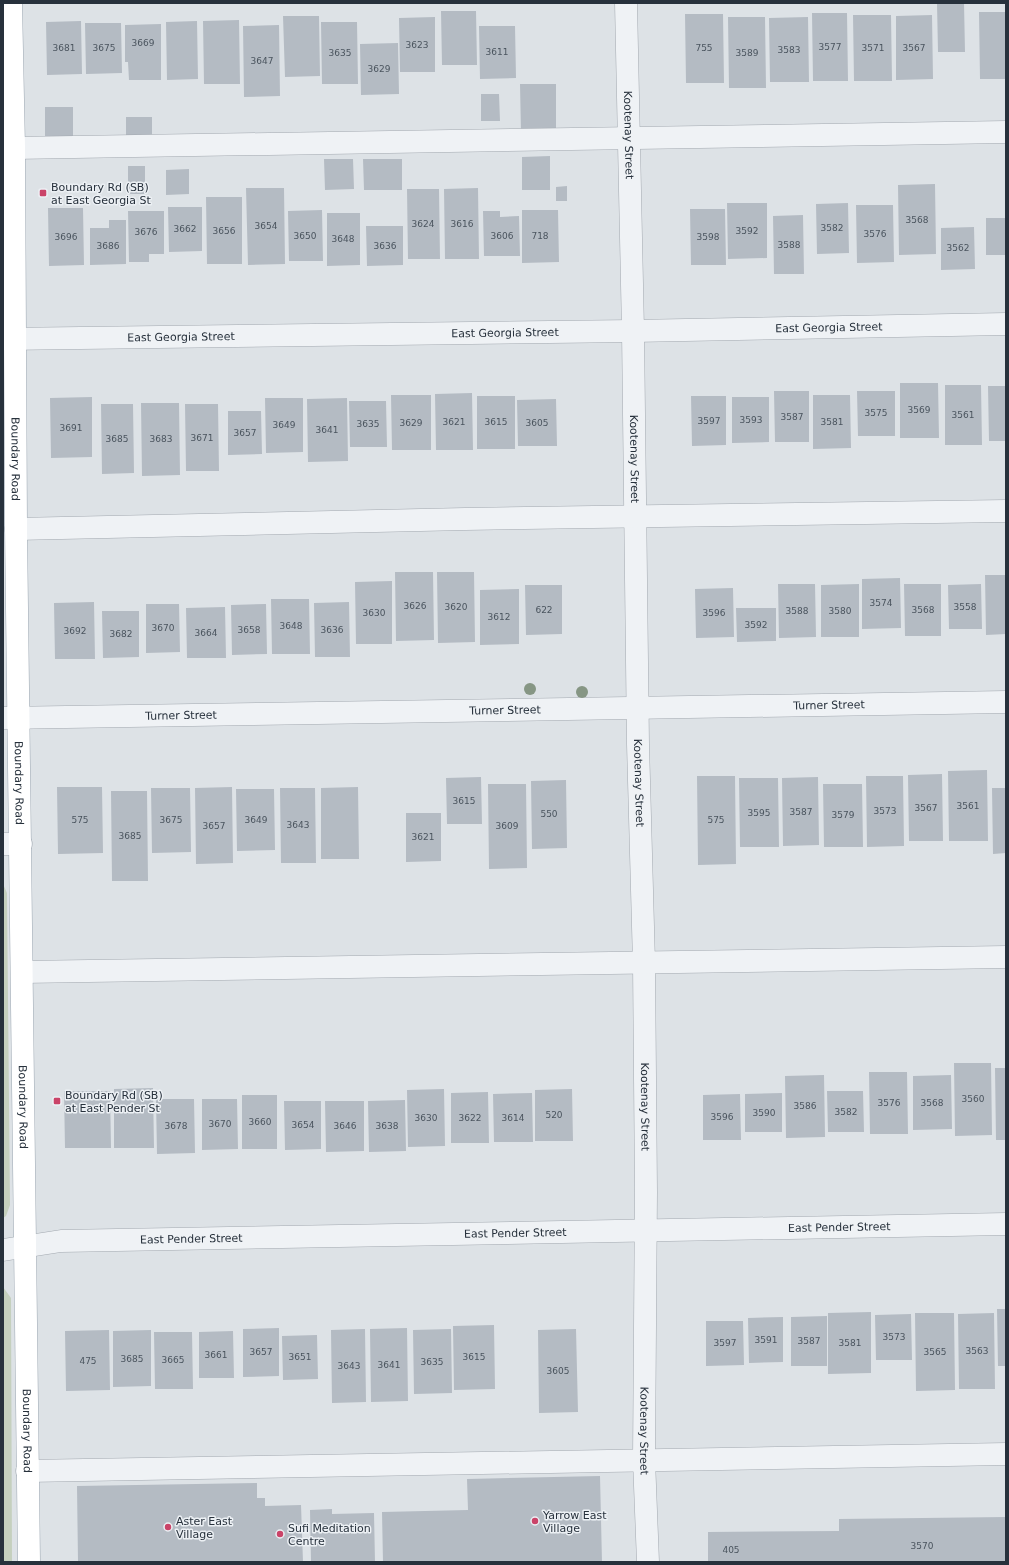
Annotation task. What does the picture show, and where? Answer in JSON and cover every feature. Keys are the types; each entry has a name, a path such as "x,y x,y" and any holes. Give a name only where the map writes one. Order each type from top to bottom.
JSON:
{"main road":[{"name":"Boundary Road","path":"11,3 14,148 9,339 9,439 16,529 11,718 12,844 22,972 29,1562"}],"street":[{"name":"Kootenay Street","path":"626,3 637,708 644,963 646,1230 644,1460 648,1562"},
{"path":"14,148 1006,132"},
{"name":"East Georgia Street","path":"9,339 632,331 1006,324"},
{"path":"16,529 635,516 1006,511"},
{"name":"Turner Street","path":"11,718 1006,702"},
{"path":"22,972 1006,957"},
{"name":"East Pender Street","path":"3,1250 61,1241 1006,1224"},
{"path":"27,1470 1006,1454"}],"green space":[{"path":"3,884 7,893 10,1205 6,1216 3,1218"},
{"path":"3,1287 11,1298 12,1562 3,1562"}],"building":[{"path":"937,3 964,3 965,52 938,52"},
{"path":"441,11 476,11 477,65 442,65"},
{"path":"979,12 1006,12 1006,79 980,79"},
{"path":"812,13 847,13 848,81 813,81"},
{"path":"685,14 723,14 724,83 686,83"},
{"path":"853,15 891,15 892,81 854,81"},
{"path":"932,15 933,79 896,80 896,16"},
{"path":"283,16 319,16 320,76 285,77"},
{"path":"435,17 435,72 400,72 399,18"},
{"path":"728,17 765,17 766,88 729,88"},
{"path":"808,17 809,82 770,82 769,18"},
{"path":"239,20 240,84 204,84 203,21"},
{"path":"81,21 82,74 47,75 46,22"},
{"path":"197,21 198,79 167,80 166,22"},
{"path":"321,22 357,22 358,84 322,84"},
{"path":"85,23 121,23 122,73 86,74"},
{"path":"161,24 161,80 129,80 128,62 125,62 125,25"},
{"path":"279,25 280,96 244,97 243,26"},
{"path":"479,26 515,26 516,78 480,79"},
{"path":"398,43 399,94 361,95 360,44"},
{"path":"520,84 556,84 556,132 521,133"},
{"path":"481,94 499,94 500,121 481,121"},
{"path":"45,107 73,107 73,137 45,137"},
{"path":"126,117 152,117 152,139 126,139"},
{"path":"550,156 550,190 522,190 522,157"},
{"path":"324,159 353,159 354,189 325,190"},
{"path":"363,159 402,159 402,190 364,190"},
{"path":"128,166 145,166 145,194 128,194"},
{"path":"189,169 189,194 166,195 166,170"},
{"path":"935,184 936,254 899,255 898,185"},
{"path":"567,186 567,201 556,201 556,187"},
{"path":"246,188 284,188 285,264 248,265"},
{"path":"478,188 479,259 445,259 444,189"},
{"path":"407,189 439,189 440,259 408,259"},
{"path":"206,197 242,197 242,264 207,264"},
{"path":"727,203 767,203 767,258 728,259"},
{"path":"848,203 849,253 817,254 816,204"},
{"path":"856,205 893,205 894,262 857,263"},
{"path":"168,207 202,207 202,251 169,252"},
{"path":"48,208 83,208 84,265 49,266"},
{"path":"690,209 725,209 726,265 691,265"},
{"path":"322,210 323,261 289,261 288,211"},
{"path":"522,210 558,210 559,262 522,263"},
{"path":"128,211 164,211 164,254 149,254 149,262 129,262"},
{"path":"483,211 500,211 500,217 519,216 520,256 484,256"},
{"path":"327,213 360,213 360,265 327,266"},
{"path":"803,215 804,274 774,274 773,216"},
{"path":"986,218 1006,218 1006,255 986,255"},
{"path":"109,220 126,220 126,264 90,265 90,228 109,228"},
{"path":"366,226 403,226 403,265 367,266"},
{"path":"974,227 975,269 941,270 941,228"},
{"path":"900,383 938,383 939,438 900,438"},
{"path":"945,385 981,385 982,445 945,445"},
{"path":"988,386 1006,386 1006,441 989,441"},
{"path":"774,391 809,391 809,442 775,442"},
{"path":"857,391 895,391 895,436 858,436"},
{"path":"472,393 473,450 436,450 435,394"},
{"path":"391,395 431,395 431,450 392,450"},
{"path":"813,395 850,395 851,448 813,449"},
{"path":"477,396 515,396 515,449 477,449"},
{"path":"691,396 726,396 726,445 692,446"},
{"path":"92,397 92,457 51,458 50,398"},
{"path":"732,397 769,397 769,442 732,443"},
{"path":"265,398 303,398 303,452 266,453"},
{"path":"347,398 348,461 308,462 307,399"},
{"path":"556,399 557,446 518,446 517,400"},
{"path":"349,401 386,401 387,447 350,447"},
{"path":"141,403 179,403 180,475 142,476"},
{"path":"101,404 133,404 134,473 102,474"},
{"path":"185,404 218,404 219,471 186,471"},
{"path":"228,411 261,411 262,454 228,455"},
{"path":"395,572 433,572 434,640 396,641"},
{"path":"437,572 474,572 475,642 438,643"},
{"path":"985,575 1006,575 1006,634 986,635"},
{"path":"900,578 901,628 862,629 862,579"},
{"path":"392,581 392,644 356,644 355,582"},
{"path":"778,584 815,584 816,637 779,638"},
{"path":"859,584 859,637 821,637 821,585"},
{"path":"904,584 941,584 941,636 905,636"},
{"path":"981,584 982,629 949,629 948,585"},
{"path":"525,585 562,585 562,634 526,635"},
{"path":"733,588 734,637 696,638 695,589"},
{"path":"519,589 519,644 480,645 480,590"},
{"path":"271,599 309,599 310,654 272,654"},
{"path":"94,602 95,659 55,659 54,603"},
{"path":"349,602 350,657 315,657 314,603"},
{"path":"146,604 179,604 180,652 146,653"},
{"path":"266,604 267,654 232,655 231,605"},
{"path":"225,607 226,658 187,658 186,608"},
{"path":"736,608 776,608 776,641 737,642"},
{"path":"102,611 139,611 139,657 103,658"},
{"path":"987,770 988,841 949,841 948,771"},
{"path":"942,774 943,841 909,841 908,775"},
{"path":"697,776 735,776 736,864 698,865"},
{"path":"866,776 903,776 904,846 867,847"},
{"path":"481,777 482,824 447,824 446,778"},
{"path":"818,777 819,845 783,846 782,778"},
{"path":"739,778 778,778 779,847 740,847"},
{"path":"566,780 567,848 532,849 531,781"},
{"path":"488,784 526,784 527,868 489,869"},
{"path":"823,784 862,784 863,847 824,847"},
{"path":"57,787 102,787 103,853 58,854"},
{"path":"232,787 233,863 196,864 195,788"},
{"path":"358,787 359,859 321,859 321,788"},
{"path":"151,788 190,788 191,852 152,853"},
{"path":"280,788 315,788 316,863 281,863"},
{"path":"992,788 1006,788 1006,853 993,854"},
{"path":"236,789 274,789 275,850 237,851"},
{"path":"111,791 147,791 148,881 112,881"},
{"path":"406,813 441,813 441,861 406,862"},
{"path":"954,1063 991,1063 992,1135 955,1136"},
{"path":"995,1068 1006,1068 1006,1140 996,1140"},
{"path":"869,1072 907,1072 908,1134 870,1134"},
{"path":"824,1075 825,1137 786,1138 785,1076"},
{"path":"951,1075 952,1129 913,1130 913,1076"},
{"path":"153,1088 154,1148 114,1148 114,1089"},
{"path":"444,1089 445,1146 408,1147 407,1090"},
{"path":"572,1089 573,1141 535,1141 535,1090"},
{"path":"64,1091 110,1091 111,1148 65,1148"},
{"path":"827,1091 863,1091 864,1132 828,1132"},
{"path":"488,1092 489,1143 451,1143 451,1093"},
{"path":"532,1093 533,1142 494,1142 493,1094"},
{"path":"782,1093 782,1132 745,1132 745,1094"},
{"path":"740,1094 741,1140 703,1140 703,1095"},
{"path":"242,1095 277,1095 277,1149 242,1149"},
{"path":"156,1099 194,1099 195,1153 157,1154"},
{"path":"202,1099 237,1099 238,1149 202,1150"},
{"path":"405,1100 406,1151 369,1152 368,1101"},
{"path":"284,1101 321,1101 321,1149 285,1150"},
{"path":"325,1101 364,1101 364,1151 326,1152"},
{"path":"997,1309 1006,1309 1006,1366 998,1366"},
{"path":"871,1312 871,1373 828,1374 828,1313"},
{"path":"915,1313 954,1313 955,1390 916,1391"},
{"path":"994,1313 995,1389 959,1389 958,1314"},
{"path":"911,1314 912,1360 876,1360 875,1315"},
{"path":"827,1316 827,1366 791,1366 791,1317"},
{"path":"783,1317 783,1362 749,1363 748,1318"},
{"path":"706,1321 743,1321 744,1365 706,1366"},
{"path":"494,1325 495,1389 454,1390 453,1326"},
{"path":"279,1328 279,1376 243,1377 243,1329"},
{"path":"407,1328 408,1401 371,1402 370,1329"},
{"path":"365,1329 366,1402 332,1403 331,1330"},
{"path":"451,1329 452,1393 414,1394 413,1330"},
{"path":"576,1329 578,1412 539,1413 538,1330"},
{"path":"109,1330 110,1390 66,1391 65,1331"},
{"path":"151,1330 151,1386 113,1387 113,1331"},
{"path":"233,1331 234,1378 199,1378 199,1332"},
{"path":"154,1332 192,1332 193,1389 155,1389"},
{"path":"317,1335 318,1379 283,1380 282,1336"},
{"name":"Yarrow East Village","path":"600,1476 602,1562 383,1562 382,1512 468,1510 467,1479"},
{"name":"Aster East Village","path":"257,1483 257,1498 265,1498 265,1506 301,1505 303,1562 78,1562 77,1486"},
{"path":"332,1509 332,1514 374,1513 375,1562 311,1562 310,1510"},
{"path":"1006,1517 1006,1562 708,1562 708,1532 839,1531 839,1519"}],"place":[{"name":"Boundary Rd (SB) at East Georgia St","path":"43,193"},
{"name":"Boundary Rd (SB) at East Pender St","path":"57,1101"},
{"name":"Yarrow East Village","path":"535,1521"},
{"name":"Aster East Village","path":"168,1527"},
{"name":"Sufi Meditation Centre","path":"280,1534"}]}
